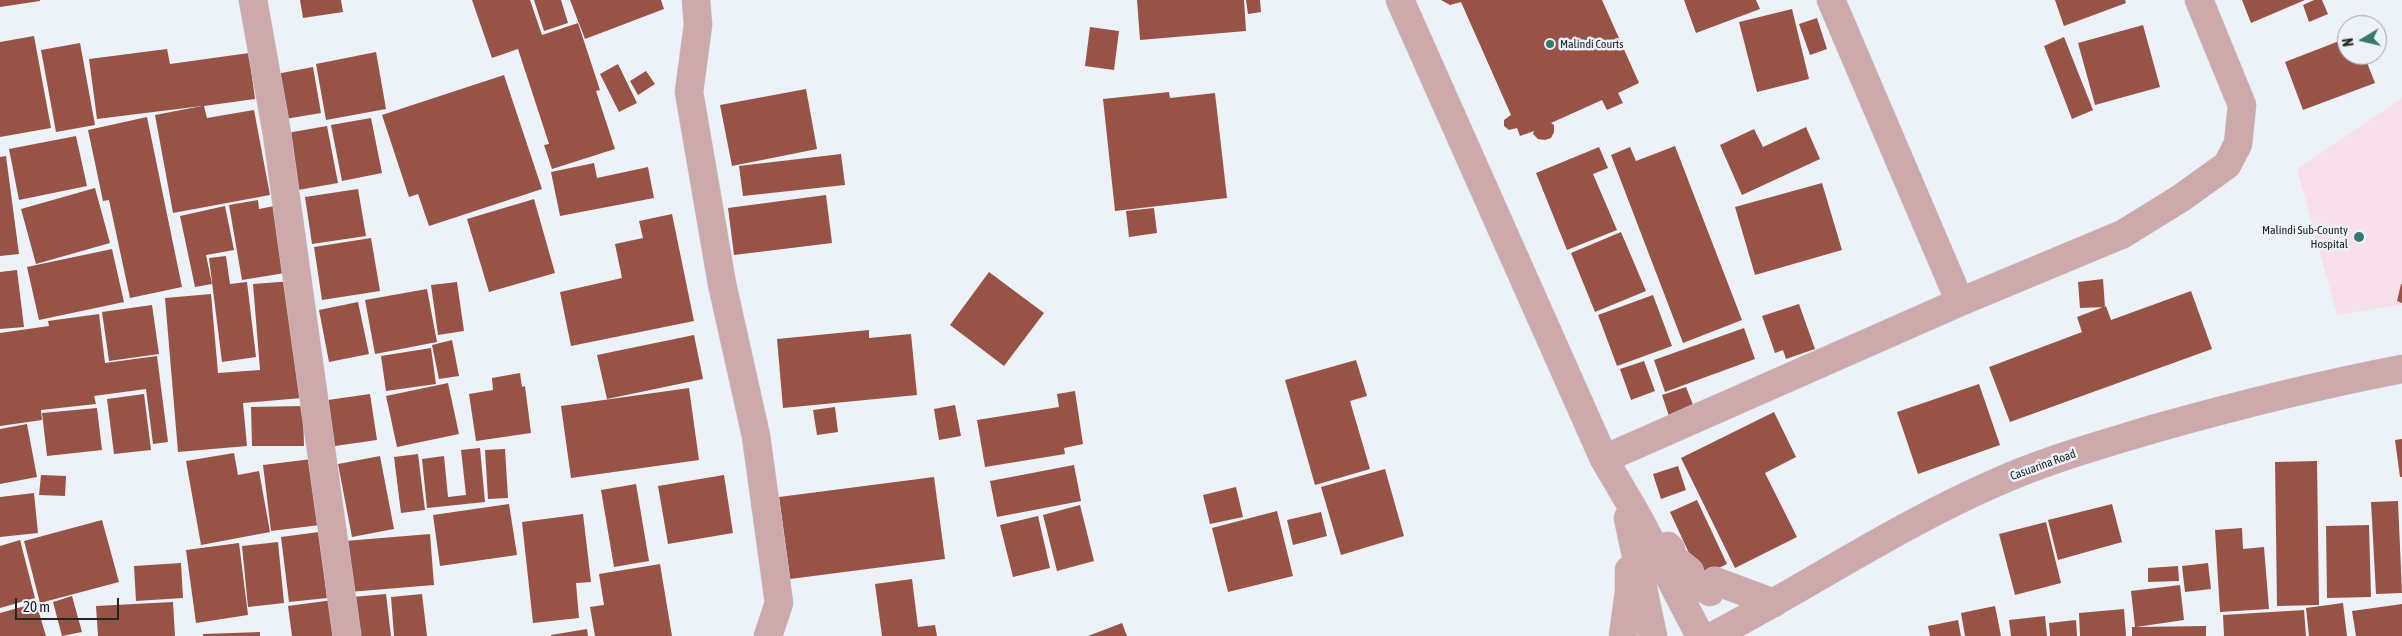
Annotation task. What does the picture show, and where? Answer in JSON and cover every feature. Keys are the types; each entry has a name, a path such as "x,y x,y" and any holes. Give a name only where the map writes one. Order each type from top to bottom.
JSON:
{"street":[{"path":"253,0 277,134 347,636"},
{"path":"696,0 698,26 689,92 722,284 756,436 779,603 768,636"},
{"path":"1400,0 1604,459 1634,521 1700,636"},
{"path":"1831,0 1960,302"},
{"path":"1604,459 1960,302 2123,234 2181,198 2227,165 2238,144 2242,105 2199,0"},
{"name":"Casuarina Road","path":"1713,636 1774,604 1904,528 1996,482 2094,446 2202,415 2337,382 2402,369"},
{"path":"1634,521 1671,549 1667,553 1690,572 1687,578 1710,592 1715,581 1774,604"},
{"path":"1623,636 1629,592 1634,521"},
{"path":"1634,521 1653,636"}],"shaded area":[{"name":"Malindi Sub-County Hospital","path":"2402,98 2402,305 2337,315 2297,169"}],"building":[{"path":"0,0 40,0 40,1 0,7"},
{"path":"300,0 341,0 343,12 303,18"},
{"path":"472,0 530,0 542,35 578,23 600,90 596,91 615,149 552,169 544,145 549,144 518,49 492,58"},
{"path":"534,0 561,0 568,23 544,31"},
{"path":"570,0 661,0 664,9 585,39"},
{"path":"1137,0 1244,0 1246,31 1140,40"},
{"path":"1246,0 1260,0 1261,12 1248,14"},
{"name":"Malindi Courts","path":"1441,0 1602,0 1639,83 1618,93 1623,103 1607,110 1602,100 1551,123 1554,125 1554,132 1551,138 1545,140 1538,139 1533,134 1534,131 1520,136 1517,128 1509,130 1504,126 1504,120 1511,115 1461,2 1450,5"},
{"path":"1684,0 1756,0 1760,9 1696,33"},
{"path":"2055,0 2125,0 2126,3 2064,26"},
{"path":"2242,0 2305,0 2251,23"},
{"path":"2314,0 2322,0 2328,14 2309,22 2303,5"},
{"path":"1792,9 1809,79 1757,92 1739,22"},
{"path":"1817,18 1827,49 1810,55 1799,24"},
{"path":"2143,25 2160,87 2095,105 2078,43"},
{"path":"1090,27 1119,31 1114,70 1085,66"},
{"path":"34,36 51,128 0,137 0,42"},
{"path":"2064,37 2093,110 2072,119 2044,46"},
{"path":"2337,42 2337,65 2368,65 2375,83 2303,110 2285,62"},
{"path":"80,43 95,125 56,132 41,50"},
{"path":"167,49 170,64 249,53 255,99 204,106 207,118 254,110 270,195 173,213 155,115 202,106 97,119 89,59"},
{"path":"376,52 386,109 326,120 316,64"},
{"path":"618,64 637,103 619,112 600,74"},
{"path":"313,67 321,113 279,120 271,75"},
{"path":"646,71 655,84 638,95 630,81"},
{"path":"504,75 542,189 429,226 418,194 409,197 382,115"},
{"path":"806,89 817,149 732,166 720,105"},
{"path":"1169,92 1170,98 1215,93 1227,198 1115,211 1103,99"},
{"path":"147,117 182,287 130,298 109,200 103,201 88,130"},
{"path":"371,118 382,173 342,181 331,125"},
{"path":"327,126 338,183 298,190 287,133"},
{"path":"1806,127 1820,159 1742,195 1720,145 1754,129 1763,147"},
{"path":"76,136 87,186 19,200 9,149"},
{"path":"1675,146 1742,320 1683,343 1611,155 1630,147 1636,161"},
{"path":"1599,147 1608,168 1593,174 1617,230 1567,250 1536,173"},
{"path":"841,154 845,185 743,196 739,166"},
{"path":"6,156 19,254 0,256 0,157"},
{"path":"594,163 597,178 648,167 654,198 560,216 551,172"},
{"path":"1822,183 1842,250 1755,275 1735,207"},
{"path":"95,188 110,243 36,264 21,209"},
{"path":"358,189 366,236 312,244 305,197"},
{"path":"826,195 832,243 734,255 728,208"},
{"path":"534,199 555,273 489,292 467,219"},
{"path":"258,200 259,209 279,205 291,272 242,280 229,205"},
{"path":"225,206 234,250 206,255 212,284 195,287 180,216"},
{"path":"1154,208 1157,233 1129,237 1126,211"},
{"path":"672,214 694,321 571,346 560,292 622,278 615,244 643,238 639,221"},
{"path":"1621,232 1646,291 1595,312 1571,253"},
{"path":"371,238 380,291 322,300 314,247"},
{"path":"112,249 124,302 39,320 27,267"},
{"path":"226,256 230,284 247,282 256,357 222,362 209,258"},
{"path":"17,270 24,327 0,329 0,272"},
{"path":"989,272 1044,313 1004,366 950,325"},
{"path":"2103,279 2105,307 2080,308 2078,282"},
{"path":"293,281 302,398 243,403 247,446 178,452 165,298 211,294 218,373 260,370 253,284"},
{"path":"457,282 464,331 438,335 431,285"},
{"path":"2402,284 2402,303 2397,301"},
{"path":"427,289 437,342 375,354 365,300"},
{"path":"2191,291 2212,349 2010,422 1989,367 2082,332 2077,317 2106,306 2111,320"},
{"path":"1653,295 1672,346 1617,366 1598,315"},
{"path":"358,302 369,354 329,362 319,310"},
{"path":"1799,304 1815,349 1786,359 1783,350 1775,353 1762,316"},
{"path":"152,305 159,354 109,361 102,312"},
{"path":"99,314 105,363 157,356 168,442 153,444 146,389 94,396 96,404 41,410 42,420 0,426 0,333 49,326 48,321"},
{"path":"1744,328 1755,359 1665,392 1654,360"},
{"path":"869,330 869,338 911,334 917,395 783,408 777,339"},
{"path":"694,335 703,379 607,399 597,355"},
{"path":"452,340 459,376 439,379 432,345"},
{"path":"431,348 436,384 386,391 381,356"},
{"path":"1356,360 1367,396 1350,401 1370,469 1315,485 1285,380"},
{"path":"1644,361 1655,391 1631,400 1620,369"},
{"path":"520,373 522,387 525,386 531,433 476,441 469,394 493,390 492,378"},
{"path":"448,383 459,434 397,447 386,396"},
{"path":"1979,384 2000,445 1918,474 1897,412"},
{"path":"1686,387 1694,407 1669,416 1662,395"},
{"path":"689,388 699,460 571,478 561,406"},
{"path":"1075,391 1083,444 1064,448 1065,454 985,467 977,420 1059,407 1057,394"},
{"path":"144,394 151,450 114,454 107,399"},
{"path":"370,394 377,440 328,447 321,401"},
{"path":"955,405 961,436 939,440 934,409"},
{"path":"303,406 304,446 252,446 251,407"},
{"path":"835,407 838,432 817,435 813,410"},
{"path":"97,408 102,450 47,456 42,413"},
{"path":"1774,412 1796,457 1765,473 1797,537 1735,568 1681,458"},
{"path":"27,424 37,477 0,484 0,429"},
{"path":"2402,439 2402,477 2400,477 2395,440"},
{"path":"480,448 485,502 427,508 422,459 444,456 448,497 466,495 461,450"},
{"path":"505,449 508,498 488,499 485,450"},
{"path":"234,453 238,475 259,471 270,532 201,545 186,461"},
{"path":"418,454 425,510 401,513 394,457"},
{"path":"380,456 394,529 352,537 338,464"},
{"path":"312,459 320,525 271,531 263,465"},
{"path":"2317,461 2319,605 2277,606 2275,462"},
{"path":"1074,465 1081,501 997,517 990,481"},
{"path":"1678,466 1686,490 1661,499 1653,474"},
{"path":"1385,469 1404,536 1341,555 1321,487"},
{"path":"41,475 66,476 65,496 39,495"},
{"path":"724,475 733,533 668,544 658,486"},
{"path":"934,477 945,559 790,579 779,497"},
{"path":"636,484 649,561 614,567 601,490"},
{"path":"1236,487 1243,517 1210,524 1203,495"},
{"path":"34,493 38,533 0,537 0,497"},
{"path":"1697,500 1727,564 1700,577 1670,512"},
{"path":"2398,501 2402,593 2376,594 2371,502"},
{"path":"509,504 517,555 440,566 433,515"},
{"path":"2112,504 2122,542 2058,560 2048,520"},
{"path":"1080,505 1094,561 1057,571 1043,515"},
{"path":"1277,511 1293,576 1228,592 1212,528"},
{"path":"1321,512 1327,536 1293,545 1287,520"},
{"path":"583,514 591,582 576,583 579,618 533,623 522,522"},
{"path":"1038,516 1050,568 1013,577 1000,525"},
{"path":"102,520 119,582 40,603 24,541"},
{"path":"2046,522 2061,583 2015,595 1999,534"},
{"path":"2369,525 2371,597 2327,598 2326,526"},
{"path":"2242,528 2243,549 2264,547 2269,609 2220,612 2215,530"},
{"path":"319,532 327,598 289,602 281,537"},
{"path":"430,534 434,585 349,592 345,541"},
{"path":"20,540 35,598 0,608 0,546"},
{"path":"278,542 284,603 248,607 242,546"},
{"path":"239,543 248,615 196,623 186,550"},
{"path":"181,563 183,598 136,601 134,566"},
{"path":"2208,563 2211,589 2185,592 2182,566"},
{"path":"660,564 672,636 595,636 590,607 604,605 599,574"},
{"path":"2178,566 2179,581 2148,582 2148,568"},
{"path":"912,579 918,627 935,625 937,636 882,636 875,584"},
{"path":"2180,585 2184,620 2136,627 2206,626 2206,636 2132,636 2132,627 2135,627 2131,591"},
{"path":"386,594 391,636 356,636 352,597"},
{"path":"422,594 427,636 394,636 391,597"},
{"path":"72,596 82,632 62,636 53,602"},
{"path":"333,600 338,636 292,636 288,606"},
{"path":"173,602 175,636 98,636 96,606"},
{"path":"36,603 46,636 0,636 0,613"},
{"path":"2343,603 2347,636 2309,636 2306,608"},
{"path":"2402,604 2402,636 2356,636 2352,611"},
{"path":"1995,606 2001,636 1965,636 1961,613"},
{"path":"2124,609 2126,636 2080,636 2079,613"},
{"path":"2304,610 2306,636 2224,636 2223,615"},
{"path":"2045,616 2047,636 2011,636 2009,620"},
{"path":"1958,620 1961,636 1930,636 1928,626"},
{"path":"2076,620 2077,636 2050,636 2049,623"},
{"path":"1122,623 1127,636 1088,636"},
{"path":"587,629 588,636 551,636 551,635"},
{"path":"260,632 260,636 203,636 203,634"}],"place":[{"name":"Malindi Courts","path":"1550,44"},
{"name":"Malindi Sub-County Hospital","path":"2359,237"}]}
